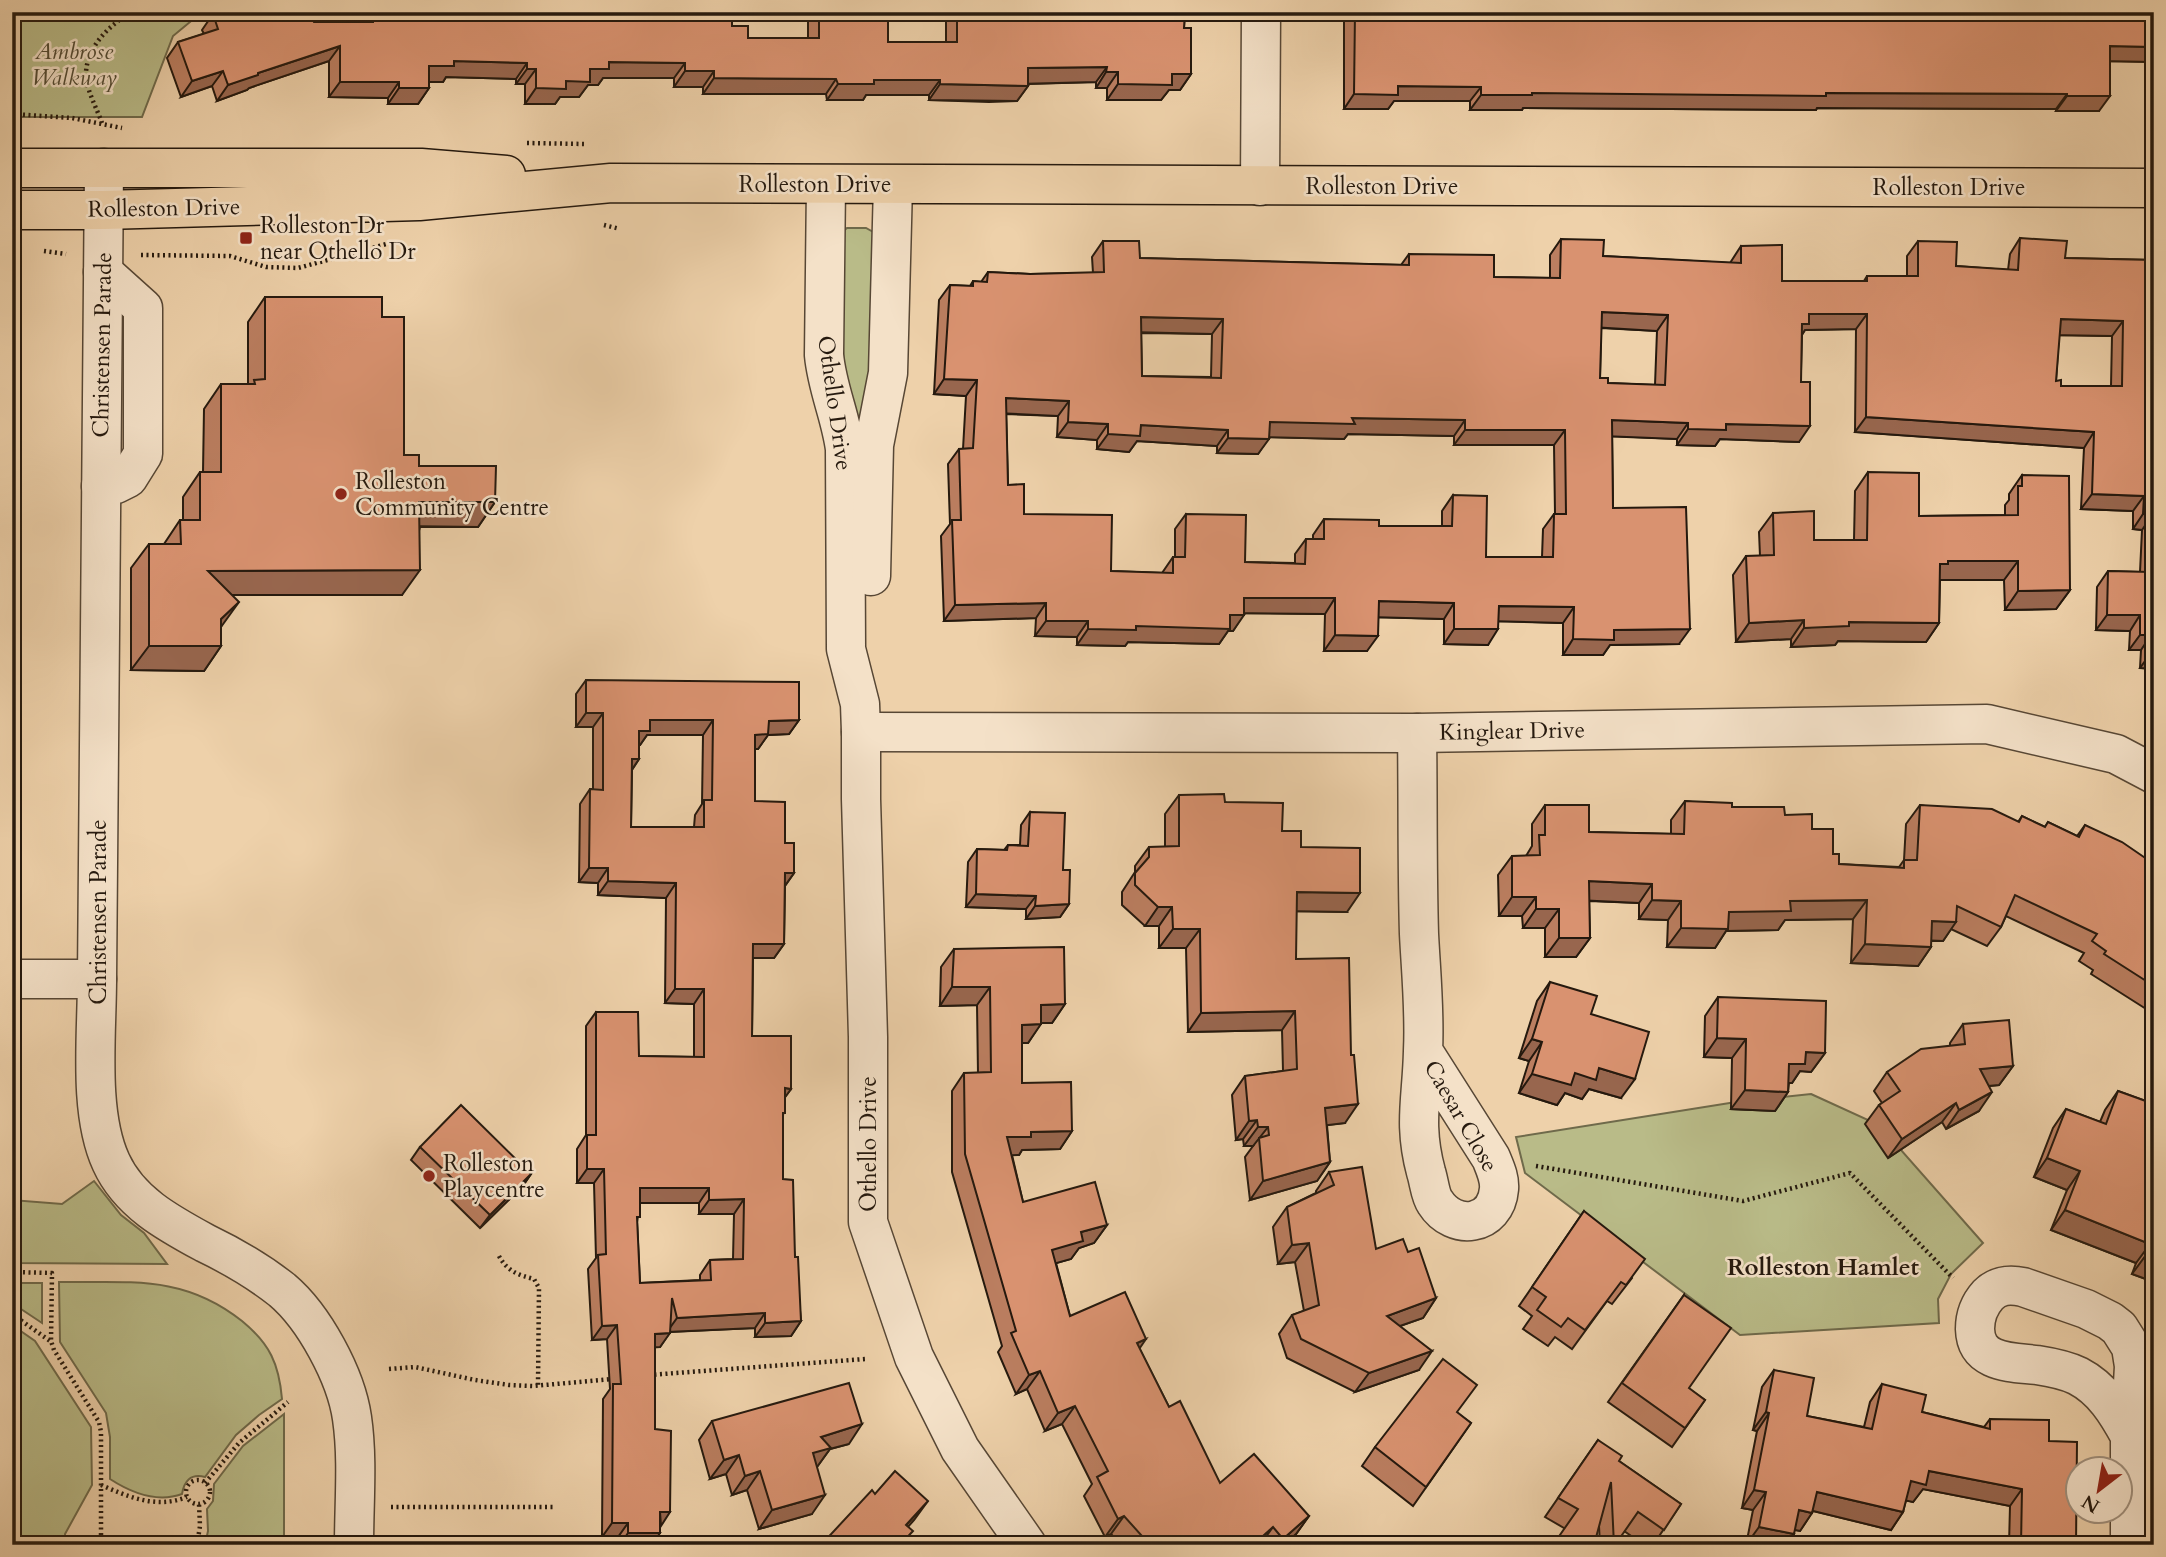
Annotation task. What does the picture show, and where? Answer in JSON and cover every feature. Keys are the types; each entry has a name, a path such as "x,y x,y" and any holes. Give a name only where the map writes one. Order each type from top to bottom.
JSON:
{"main road":[{"name":"Rolleston Drive","path":"12,168 421,168 610,183 2154,188"},
{"name":"Rolleston Drive","path":"12,209 104,210 419,201 610,183"}],"street":[{"path":"1260,186 1261,12"},
{"name":"Christensen Parade","path":"104,168 96,1109 100,1133 111,1163 127,1188 148,1209 176,1228 249,1266 284,1292 327,1348 341,1379 352,1415 355,1443 354,1545"},
{"name":"Othello Drive","path":"826,185 824,355 826,378 840,418 845,449 846,649 861,718"},
{"name":"Othello Drive","path":"893,185 888,373 874,445 870,649 861,718 868,1050 868,1222 914,1357 960,1449 1027,1545"},
{"name":"Kinglear Drive","path":"861,718 1417,733 1987,724 2116,754 2154,775"},
{"name":"Caesar Close","path":"1417,733 1423,1051 1419,1147 1434,1202 1447,1214 1468,1223 1487,1215 1493,1208 1499,1189 1496,1171 1491,1158 1423,1051"},
{"path":"12,979 97,979"},
{"path":"2130,1436 2107,1399 2079,1376 2051,1368 2001,1362 1991,1358 1978,1343 1976,1334 1980,1306 1992,1292 2012,1285 2086,1309 2119,1328 2131,1347 2134,1366 2130,1436 2130,1545"}],"path":[{"path":"102,123 87,81 90,59 110,27 132,12"},
{"path":"1491,1158 1743,1201 1850,1172 1980,1306"},
{"path":"499,1256 504,1266 517,1274 534,1279 539,1288 538,1385"},
{"path":"12,1272 52,1273 51,1341 99,1422 101,1432 101,1545"},
{"path":"12,1314 51,1341"},
{"path":"643,1376 865,1359"},
{"path":"389,1369 415,1367 509,1385 617,1378"},
{"path":"205,1483 239,1443 288,1402"},
{"path":"198,1480 205,1483 209,1490 209,1497 200,1504 195,1504 187,1497 187,1489 191,1483 198,1480"},
{"path":"101,1485 152,1503 187,1497"},
{"path":"197,1545 200,1504"},
{"path":"390,1507 554,1507"}],"green space":[{"name":"Ambrose Walkway","path":"12,12 202,12 173,36 142,117 12,117"},
{"path":"847,228 866,228 875,233 880,363 865,427 846,407 837,236"},
{"path":"1811,1094 1879,1125 1983,1243 1951,1274 1938,1299 1939,1323 1740,1335 1525,1173 1516,1137 1736,1102"},
{"path":"94,1181 121,1215 144,1233 167,1264 12,1263 12,1200 62,1204"},
{"path":"59,1282 155,1284 198,1295 220,1306 242,1321 266,1347 275,1365 282,1399 236,1435 205,1477 195,1476 189,1479 182,1494 154,1497 118,1484 110,1479 110,1437 106,1413 60,1342"},
{"path":"12,1283 42,1283 42,1323 12,1303"},
{"path":"12,1325 35,1341 91,1427 92,1485 65,1534 65,1545 12,1545"},
{"path":"284,1414 284,1545 205,1545 208,1531 207,1509 213,1501 214,1484 243,1446"}],"building":[{"path":"310,12 314,22 373,22 373,12 732,12 732,26 748,26 748,38 819,38 819,12 888,12 888,42 957,42 957,12 1185,12 1184,28 1191,28 1191,74 1172,74 1172,85 1118,84 1118,72 1106,72 1107,67 1028,68 1028,86 940,84 940,80 874,80 874,84 838,84 836,79 714,78 714,71 685,71 685,63 609,62 609,69 590,69 590,82 566,81 566,89 536,88 536,69 527,69 527,63 454,61 454,66 429,66 429,88 399,88 399,82 340,82 340,46 228,85 223,71 192,81 178,42 218,29 213,14"},
{"path":"1355,12 2154,12 2154,47 2110,46 2110,96 1826,93 1826,96 1532,93 1481,95 1481,87 1398,86 1398,95 1354,94"},
{"path":"2020,238 2067,241 2065,258 2154,260 2154,653 2151,653 2151,635 2140,635 2140,615 2107,615 2108,571 2150,572 2153,514 2143,514 2144,496 2092,494 2094,432 1866,417 1867,314 1809,314 1809,324 1802,324 1801,382 1810,382 1810,426 1726,424 1726,430 1688,429 1688,423 1612,420 1613,508 1686,507 1690,629 1614,630 1614,640 1573,639 1574,607 1499,606 1498,629 1454,629 1454,603 1379,601 1378,636 1335,635 1335,598 1244,598 1244,615 1230,615 1230,629 1136,626 1136,630 1088,629 1088,621 1046,621 1046,603 955,605 952,520 961,520 959,449 973,448 977,380 944,379 950,285 973,286 973,281 987,282 988,272 1104,272 1103,241 1139,241 1140,258 1409,265 1409,254 1494,255 1494,277 1560,278 1561,239 1604,240 1603,256 1741,263 1741,246 1782,245 1782,281 1867,281 1867,276 1918,276 1918,241 1957,242 1956,266 2018,270","holes":["1602,312 1668,315 1665,385 1608,383 1608,378 1600,378","1141,317 1223,319 1221,378 1142,376","2061,319 2123,321 2122,386 2061,386 2061,380 2056,381","1006,398 1069,401 1068,422 1108,424 1108,434 1140,436 1141,425 1228,430 1228,438 1269,439 1270,422 1355,424 1352,418 1465,420 1465,430 1565,430 1566,514 1554,514 1553,557 1486,557 1487,496 1453,495 1452,526 1379,526 1379,520 1324,519 1324,539 1306,539 1305,564 1245,562 1246,515 1186,514 1185,557 1173,557 1173,573 1111,571 1112,515 1024,514 1024,484 1008,485"]},
{"name":"Rolleston Community Centre","path":"265,297 382,297 382,317 404,317 404,455 419,455 419,466 496,466 495,502 419,502 420,570 208,571 239,602 221,619 221,646 149,646 149,544 181,544 180,520 200,520 200,472 221,472 221,384 255,384 254,380 265,379"},
{"path":"1868,472 1919,473 1919,516 2018,515 2018,486 2022,486 2022,475 2069,476 2070,590 2018,591 2018,561 1948,561 1948,564 1940,564 1939,623 1849,622 1849,626 1804,628 1804,620 1749,623 1746,556 1774,555 1773,513 1814,511 1814,540 1867,540"},
{"path":"586,680 799,682 799,720 769,721 768,734 755,735 755,801 785,802 785,843 794,843 794,873 785,873 784,944 753,944 752,1036 791,1036 791,1089 785,1088 783,1113 783,1179 793,1180 795,1257 798,1257 801,1321 765,1323 765,1313 677,1318 672,1298 670,1333 655,1334 655,1429 671,1431 670,1512 660,1512 660,1533 628,1533 628,1523 612,1523 613,1384 621,1384 617,1325 602,1326 598,1255 606,1254 604,1169 587,1169 587,1135 596,1135 596,1012 638,1012 639,1056 704,1057 704,989 675,989 676,883 608,881 608,868 589,868 590,789 603,790 603,713 586,713","holes":["650,720 713,720 712,800 704,800 704,827 631,827 632,759 639,759 639,731 650,731","640,1188 709,1188 709,1200 744,1199 743,1259 710,1260 711,1280 640,1283 637,1217 640,1217"]},
{"path":"1224,794 1225,802 1283,803 1282,831 1301,831 1301,847 1360,848 1360,893 1297,892 1296,959 1349,958 1351,1055 1354,1055 1358,1104 1325,1108 1330,1162 1263,1181 1259,1138 1269,1135 1268,1127 1258,1127 1257,1120 1249,1121 1245,1076 1297,1069 1295,1011 1201,1013 1200,929 1173,929 1172,907 1158,907 1135,885 1135,873 1149,857 1149,847 1179,846 1179,795"},
{"path":"1685,801 1732,803 1732,807 1784,807 1785,815 1812,814 1812,829 1833,829 1833,854 1839,854 1839,864 1904,868 1904,860 1917,860 1920,805 1992,809 2019,822 2022,816 2045,827 2048,822 2079,837 2085,825 2122,842 2154,864 2154,986 2104,954 2106,951 2092,941 2097,934 2015,895 2001,927 1957,906 1956,922 1932,921 1931,947 1865,944 1867,900 1790,901 1791,911 1729,912 1728,929 1681,928 1681,901 1652,900 1652,884 1589,881 1590,938 1559,938 1559,909 1536,909 1536,897 1512,897 1512,856 1540,855 1539,835 1545,835 1545,805 1589,805 1589,832 1684,834"},
{"path":"1030,812 1065,813 1063,870 1070,870 1069,904 1035,906 1036,896 976,894 977,849 1007,850 1008,845 1028,846"},
{"path":"1064,947 1065,1004 1041,1005 1041,1024 1022,1025 1022,1083 1071,1082 1072,1131 1031,1132 1031,1137 1007,1137 1023,1202 1095,1182 1107,1225 1081,1232 1083,1241 1052,1250 1070,1316 1125,1292 1146,1339 1137,1343 1169,1407 1180,1401 1220,1483 1254,1454 1309,1516 1283,1539 1273,1527 1253,1545 1150,1545 1124,1516 1118,1519 1097,1477 1108,1471 1075,1406 1058,1413 1040,1371 1029,1375 1011,1333 1016,1331 965,1154 964,1073 991,1072 990,987 952,987 954,949"},
{"path":"1550,982 1597,996 1591,1014 1649,1032 1635,1079 1599,1068 1596,1080 1575,1073 1571,1085 1532,1074 1542,1042 1532,1039"},
{"path":"1718,997 1826,1001 1825,1053 1806,1052 1805,1064 1789,1064 1788,1092 1745,1090 1746,1039 1717,1038"},
{"path":"2009,1020 2013,1066 1980,1069 1992,1092 1959,1110 1956,1103 1902,1139 1879,1105 1900,1091 1887,1072 1921,1049 1965,1044 1963,1024"},
{"path":"2118,1091 2154,1104 2154,1258 2146,1255 2150,1244 2065,1210 2080,1171 2047,1158 2066,1109 2106,1124"},
{"path":"461,1105 531,1174 490,1215 420,1147"},
{"path":"1362,1167 1376,1249 1403,1239 1408,1252 1419,1248 1436,1298 1387,1316 1432,1351 1369,1373 1301,1339 1292,1315 1319,1305 1309,1243 1292,1245 1287,1207 1334,1185 1329,1172"},
{"path":"1584,1211 1645,1259 1626,1285 1621,1282 1585,1330 1568,1318 1561,1327 1537,1310 1546,1297 1532,1287"},
{"path":"1684,1295 1731,1328 1689,1388 1705,1400 1685,1428 1622,1383"},
{"path":"1443,1359 1477,1385 1457,1412 1471,1423 1426,1487 1375,1447"},
{"path":"1774,1370 1814,1378 1807,1416 1872,1429 1882,1384 1926,1395 1922,1412 1990,1429 1990,1419 2049,1420 2049,1441 2077,1442 2077,1456 2064,1456 2064,1526 2076,1526 2076,1545 2021,1545 2022,1489 1929,1471 1926,1485 1911,1481 1903,1512 1817,1492 1812,1513 1799,1510 1794,1534 1759,1527 1766,1492 1754,1490 1769,1413 1766,1412"},
{"path":"849,1383 862,1424 821,1437 831,1448 813,1453 825,1495 772,1510 760,1471 745,1476 739,1455 724,1460 712,1421"},
{"path":"1598,1440 1622,1456 1619,1461 1681,1504 1664,1530 1638,1512 1614,1545 1611,1482 1594,1545 1553,1545 1578,1509 1558,1498"},
{"path":"895,1471 928,1501 906,1525 913,1531 900,1545 821,1545 872,1490 875,1494"}],"place":[{"name":"Rolleston Dr near Othello Dr","path":"246,238"},
{"name":"Rolleston Community Centre","path":"341,494"},
{"name":"Rolleston Playcentre","path":"429,1176"}],"district":[{"name":"Rolleston Hamlet","path":"1823,1267"}]}
